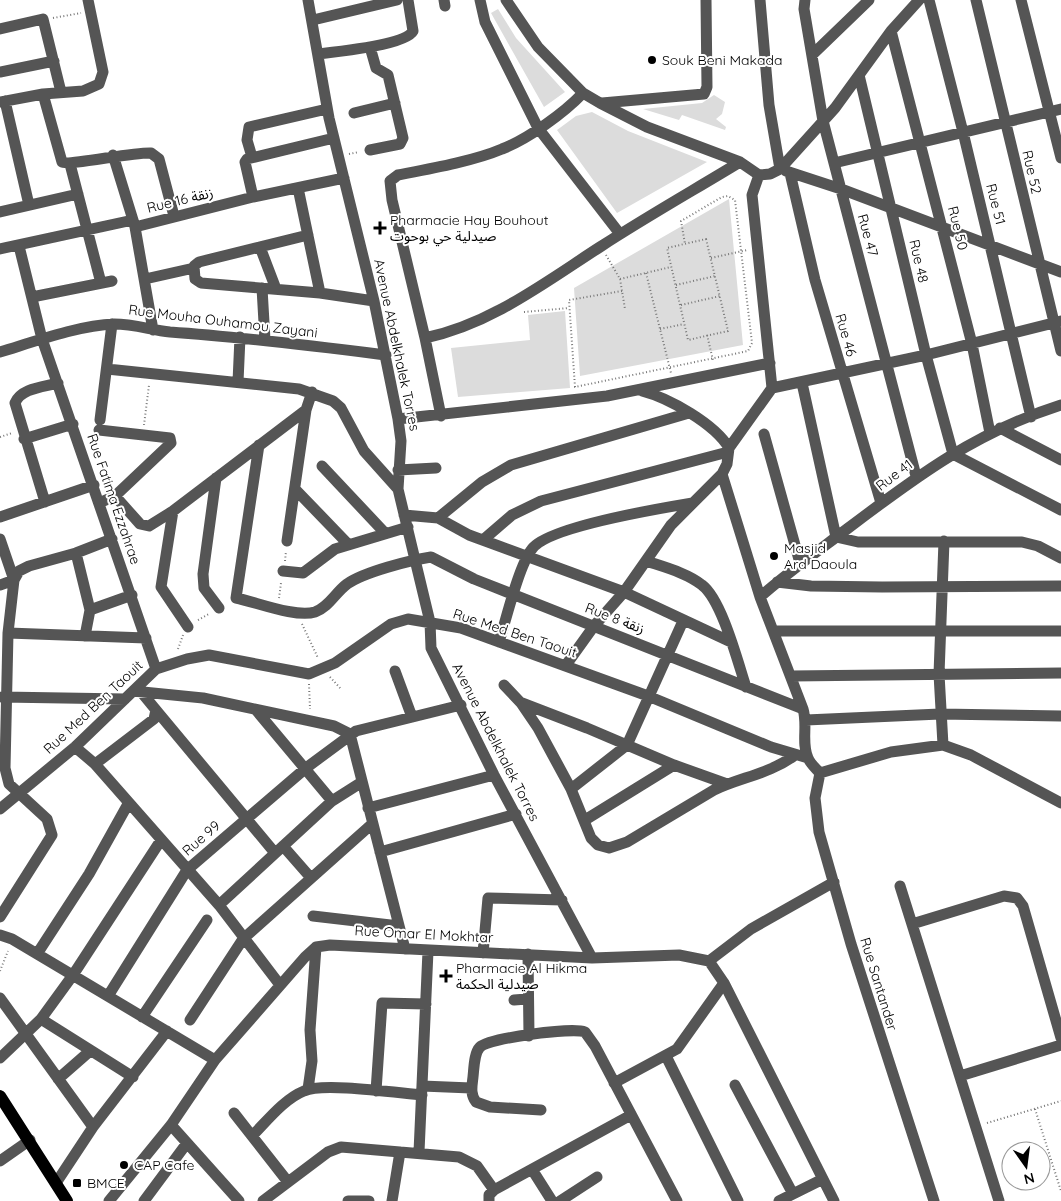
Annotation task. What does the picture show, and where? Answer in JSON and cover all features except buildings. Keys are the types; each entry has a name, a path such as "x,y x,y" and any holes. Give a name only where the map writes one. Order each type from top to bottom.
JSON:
{"main road":[{"path":"0,1096 30,1140 64,1199"}],"street":[{"name":"Avenue Abdelkhalek Torres","path":"308,0 327,109 340,156 386,355 401,441 398,489 430,622 431,648 461,705 494,775 592,958"},
{"path":"313,20 363,4 397,0"},
{"path":"318,54 370,47 408,37 413,33 408,0"},
{"path":"480,0 485,22 538,128 620,234"},
{"path":"506,0 538,47 583,93 600,104 647,127 740,162 760,175 785,171 991,244 1061,272"},
{"path":"600,104 704,94 707,87 706,0"},
{"name":"Rue 46","path":"760,0 768,105 815,280 881,503"},
{"name":"Rue 47","path":"805,0 823,121 916,476"},
{"path":"785,171 891,31 920,0"},
{"name":"Rue 51","path":"928,0 991,244 1031,417"},
{"name":"Rue 52","path":"976,0 1040,265 1057,322 1061,351"},
{"path":"1021,0 1056,111 1061,158"},
{"path":"812,56 865,1"},
{"path":"29,205 3,101 43,94 92,89 99,84 103,72 89,6"},
{"path":"0,29 43,19 61,92"},
{"name":"Rue 50","path":"891,31 995,430"},
{"path":"370,47 376,68 388,75 403,138 400,144 370,150"},
{"path":"0,72 54,61"},
{"name":"Rue 48","path":"859,75 926,355 953,454"},
{"path":"441,416 425,338 392,200 391,179 398,175 502,150 538,128 573,103 583,93"},
{"path":"43,94 61,160 64,164 113,155 151,153 159,159 174,216"},
{"path":"354,113 395,103"},
{"path":"252,157 247,140 249,128 327,109"},
{"path":"834,163 1056,111"},
{"path":"252,197 245,160 334,138"},
{"path":"113,155 134,223 153,330"},
{"path":"425,338 442,335 488,317 516,302 620,234 740,162"},
{"path":"32,297 107,282 89,231 70,164"},
{"path":"566,665 594,626 624,592 671,525 722,474 727,464 729,450 772,388 752,194 760,175"},
{"name":"Rue 16 زنقة","path":"0,249 174,216 252,197 344,178"},
{"path":"298,188 320,293"},
{"path":"0,212 78,194"},
{"path":"145,280 194,268 199,262 308,235"},
{"name":"Rue Fatima Ezzahrae","path":"19,246 42,339 73,424 156,669"},
{"path":"260,247 276,289"},
{"path":"194,268 197,282 320,293 374,300"},
{"path":"262,288 265,340"},
{"path":"772,388 926,355 1057,322"},
{"path":"99,503 115,496 171,443 170,438 100,425 112,324"},
{"name":"Rue Mouha Ouhamou Zayani","path":"0,352 42,339 112,324 133,324 153,330 240,337 386,355"},
{"path":"238,382 240,337"},
{"path":"398,419 572,401 638,390 770,363"},
{"path":"107,369 150,372 312,392 337,403 360,445 398,489"},
{"path":"45,502 16,410 17,398 25,392 58,382"},
{"path":"802,383 836,538 858,542 944,541 1029,543 1061,558"},
{"path":"638,390 658,395 689,413 724,440 729,450"},
{"path":"287,541 306,410 312,392"},
{"name":"Rue 41","path":"760,597 800,563 836,538 916,476 995,430 1058,408"},
{"path":"115,496 140,524 149,526 173,511 306,410"},
{"path":"438,518 482,482 511,465 689,413"},
{"path":"23,434 73,424"},
{"path":"995,430 1061,460"},
{"path":"764,434 800,563"},
{"path":"259,445 236,598 296,613 315,612 325,607 347,584 416,560"},
{"path":"482,540 512,515 553,497 729,450"},
{"path":"953,454 1061,510"},
{"path":"322,466 384,533"},
{"path":"398,470 436,468"},
{"path":"722,474 760,597 805,715 808,758 820,773 892,752 943,745 971,755 1061,803"},
{"path":"216,478 203,574 204,588 219,608"},
{"path":"0,517 94,486"},
{"path":"294,490 348,544"},
{"path":"499,642 527,556 539,541 619,518 692,503"},
{"path":"173,511 161,587 188,627"},
{"path":"404,515 438,518 459,531 624,592 731,642"},
{"path":"283,571 303,574 329,552 348,544 408,527"},
{"path":"0,539 14,580"},
{"path":"0,916 52,835 47,819 10,784 5,768 4,697 14,580 19,571 29,566 76,553 112,539"},
{"path":"943,745 939,674 940,586 944,541"},
{"path":"76,553 90,610 85,636"},
{"name":"Rue 8 زنقة","path":"416,560 432,557 474,579 668,654 746,687 805,715"},
{"path":"646,561 694,580 706,589 731,642 746,687"},
{"path":"0,585 14,580"},
{"path":"777,582 820,586 1061,586"},
{"path":"90,610 132,595"},
{"name":"Rue Med Ben Taouit","path":"0,809 75,747 134,694 156,669 187,659 209,656 309,674 324,669 391,624 408,619 461,628 566,665 795,755 808,758"},
{"path":"571,789 628,745 683,620"},
{"path":"773,631 1061,631"},
{"path":"8,633 146,638"},
{"path":"395,671 412,717"},
{"path":"791,676 1061,673"},
{"path":"504,685 521,703 547,744 571,789 592,841 602,847 609,848 627,842 727,784 769,771 795,755"},
{"path":"4,697 134,694 203,698 340,728 350,734 405,949"},
{"path":"134,694 156,710 246,819 310,878"},
{"path":"521,703 674,765 727,784"},
{"name":"Rue 99","path":"108,996 188,870 306,768 350,734 364,728 461,705"},
{"path":"95,764 154,719 156,710"},
{"path":"256,710 332,801"},
{"path":"805,715 940,714 1061,716"},
{"path":"75,747 95,764 128,804 188,870 219,906 280,985"},
{"path":"585,820 674,765"},
{"name":"Rue Santander","path":"820,773 815,798 816,818 851,944 934,1201"},
{"path":"368,808 494,775"},
{"path":"219,906 332,801 362,782"},
{"path":"37,954 89,874 128,804"},
{"path":"380,852 516,814"},
{"path":"190,1020 243,938 372,824"},
{"path":"0,1058 41,1019 162,840"},
{"path":"834,882 751,929 709,962 724,983 834,1201"},
{"path":"900,886 999,1201"},
{"path":"912,924 1004,896 1017,898 1023,906 1061,1038"},
{"path":"483,953 488,898 562,900"},
{"path":"313,916 399,926"},
{"path":"142,1017 207,920"},
{"path":"0,935 12,939 215,1060"},
{"name":"Rue Omar El Mokhtar","path":"316,947 330,945 592,958 679,955 698,957 709,962"},
{"path":"109,1201 170,1125 215,1060 280,985 316,947"},
{"path":"308,1089 312,1061 310,1030 316,947"},
{"path":"419,1152 428,951"},
{"path":"528,954 529,1036"},
{"path":"614,1083 677,1049 724,983"},
{"path":"0,998 93,1127"},
{"path":"514,1000 528,1000"},
{"path":"376,1091 382,1003 426,1004"},
{"path":"41,1019 133,1077"},
{"path":"541,1110 480,1105 473,1099 472,1088 476,1054 480,1046 499,1038 580,1030 585,1032 595,1046 677,1201"},
{"path":"56,1183 93,1127 167,1031"},
{"path":"960,1076 1061,1045"},
{"path":"58,1079 90,1051"},
{"path":"666,1056 738,1201"},
{"path":"735,1085 793,1194"},
{"path":"252,1136 288,1101 308,1089 376,1091 472,1088"},
{"path":"234,1114 288,1182"},
{"path":"263,1201 336,1148 419,1152 460,1157 471,1162 484,1174 492,1196 631,1116"},
{"path":"170,1125 239,1201"},
{"path":"0,1161 30,1140"},
{"path":"144,1201 187,1144"},
{"path":"392,1201 400,1152"},
{"path":"533,1171 552,1201"},
{"path":"560,1201 597,1177"},
{"path":"779,1201 824,1179"},
{"path":"348,1201 369,1201"}],"path":[{"path":"43,19 89,6"},
{"path":"340,156 370,150"},
{"path":"622,291 569,300 575,387 745,353 751,346 736,202 728,196 681,221 685,244"},
{"path":"706,239 728,331 688,340 667,248 685,244 706,239"},
{"path":"601,246 620,279 625,309"},
{"path":"711,258 758,247"},
{"path":"620,279 671,267"},
{"path":"646,273 671,375"},
{"path":"675,285 715,276"},
{"path":"680,306 720,296"},
{"path":"524,312 569,308"},
{"path":"660,329 684,324"},
{"path":"707,336 713,360"},
{"path":"143,434 150,372"},
{"path":"0,437 23,434"},
{"path":"296,613 324,669 341,689"},
{"path":"309,674 310,722"},
{"path":"0,971 12,939"},
{"path":"976,1127 1061,1101"},
{"path":"1035,1109 1061,1191"}],"shaded area":[{"path":"498,9 516,38 565,92 544,107 491,13"},
{"path":"714,95 725,102 722,114 716,119 726,127 725,130 682,115 679,120 643,109 702,103"},
{"path":"592,112 628,131 707,162 617,213 557,130 576,116"},
{"path":"729,199 743,345 580,376 574,288"},
{"path":"565,311 570,388 458,397 451,348 530,340 528,315"}],"place":[{"name":"Souk Beni Makada","path":"652,60"},
{"name":"Pharmacie Hay Bouhout صيدلية حي بوحوت","path":"380,228"},
{"name":"Masjid Ard Daoula","path":"774,556"},
{"name":"Pharmacie Al Hikma صيدلية الحكمة","path":"446,976"},
{"name":"CAP Cafe","path":"124,1165"},
{"name":"BMCE","path":"77,1183"}]}
